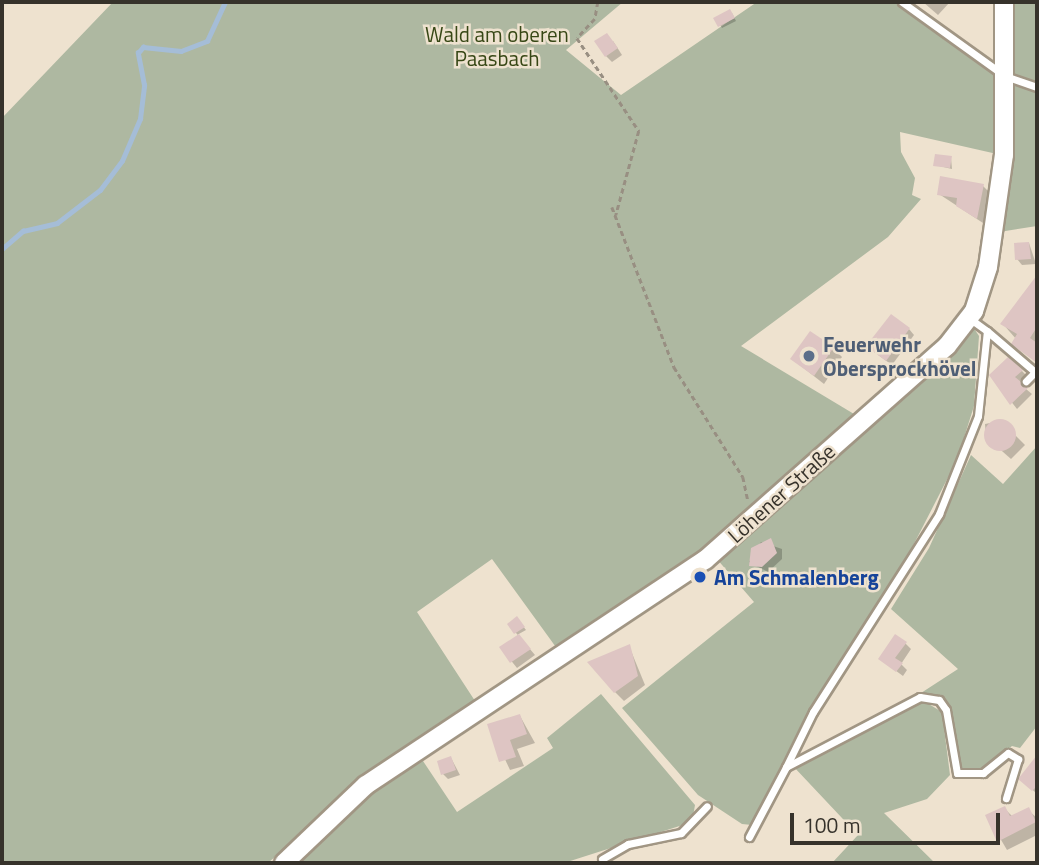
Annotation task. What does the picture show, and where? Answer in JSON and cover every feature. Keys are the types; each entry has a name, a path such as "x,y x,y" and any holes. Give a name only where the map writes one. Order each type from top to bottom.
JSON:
{"street":[{"name":"Löhener Straße","path":"284,863 366,785 695,567 947,346 969,317 984,288 990,254 1004,155 1004,2"}],"lane":[{"path":"902,2 1005,76 1037,87"},
{"path":"969,317 1035,372 1026,381"},
{"path":"749,837 813,712 939,514 978,416 987,331"},
{"path":"786,767 898,708 931,697 946,710 957,773 983,774 1008,753 1018,759 1006,798"},
{"path":"602,859 628,844 681,833 707,806"}],"path":[{"path":"598,2 595,19 578,38 639,131 616,216"},
{"path":"612,207 674,367 743,477 752,519"}],"green space":[{"name":"Wald am oberen Paasbach","path":"113,2 623,2 566,50 621,95 757,2 897,2 1001,77 997,154 900,132 901,152 915,178 912,195 921,199 888,237 741,346 854,414 707,550 558,650 492,559 417,612 477,704 362,779 268,863 2,863 2,118"},
{"path":"1011,2 1037,2 1037,226 999,232 1014,133"},
{"path":"971,324 979,336 974,406 957,460 898,575 810,708 752,825 742,824 698,795 622,708 754,602 716,558"},
{"path":"1037,446 1037,726 1020,748 1012,746 983,770 958,770 943,697 921,693 958,669 891,609 929,548 971,455 1003,484"},
{"path":"601,694 695,805 692,822 564,863 293,863 370,790 419,755 457,812 553,748 547,738"},
{"path":"922,700 942,712 950,775 927,799 884,813 935,863 832,863 858,835 793,766"}],"building":[{"path":"730,9 735,18 718,27 713,18"},
{"path":"607,33 618,48 605,57 594,41"},
{"path":"935,154 952,156 950,168 933,166"},
{"path":"940,176 984,184 977,219 956,206 957,198 937,195"},
{"path":"1029,242 1031,259 1015,260 1014,243"},
{"path":"1037,275 1037,327 1030,338 1037,343 1037,363 1011,344 1017,334 1000,324"},
{"path":"891,314 910,328 886,361 866,346"},
{"path":"810,331 834,347 814,376 790,359"},
{"path":"1008,357 1023,370 1015,377 1028,388 1010,405 989,375"},
{"path":"1000,419 1011,424 1016,435 1011,446 1000,451 989,446 984,435 989,424"},
{"path":"771,538 777,553 762,567 749,566 751,548"},
{"path":"517,616 525,627 514,634 507,624"},
{"path":"519,634 531,649 510,663 499,647"},
{"path":"895,634 907,642 895,658 903,663 896,672 878,659"},
{"path":"630,644 638,676 614,693 587,662"},
{"path":"520,714 527,734 510,740 516,757 499,762 487,724"},
{"path":"1037,755 1037,786 1032,791 1018,779"},
{"path":"451,756 456,770 441,775 437,761"},
{"path":"1005,806 1010,816 1029,807 1036,822 997,842 985,815"}],"waterway":[{"path":"2,249 23,231 57,223 100,190 122,161 140,119 144,85 138,53 143,47 181,51 207,41 225,2"}],"place":[{"name":"Feuerwehr Obersprockhövel","path":"809,356"},
{"name":"Am Schmalenberg","path":"700,577"}]}
